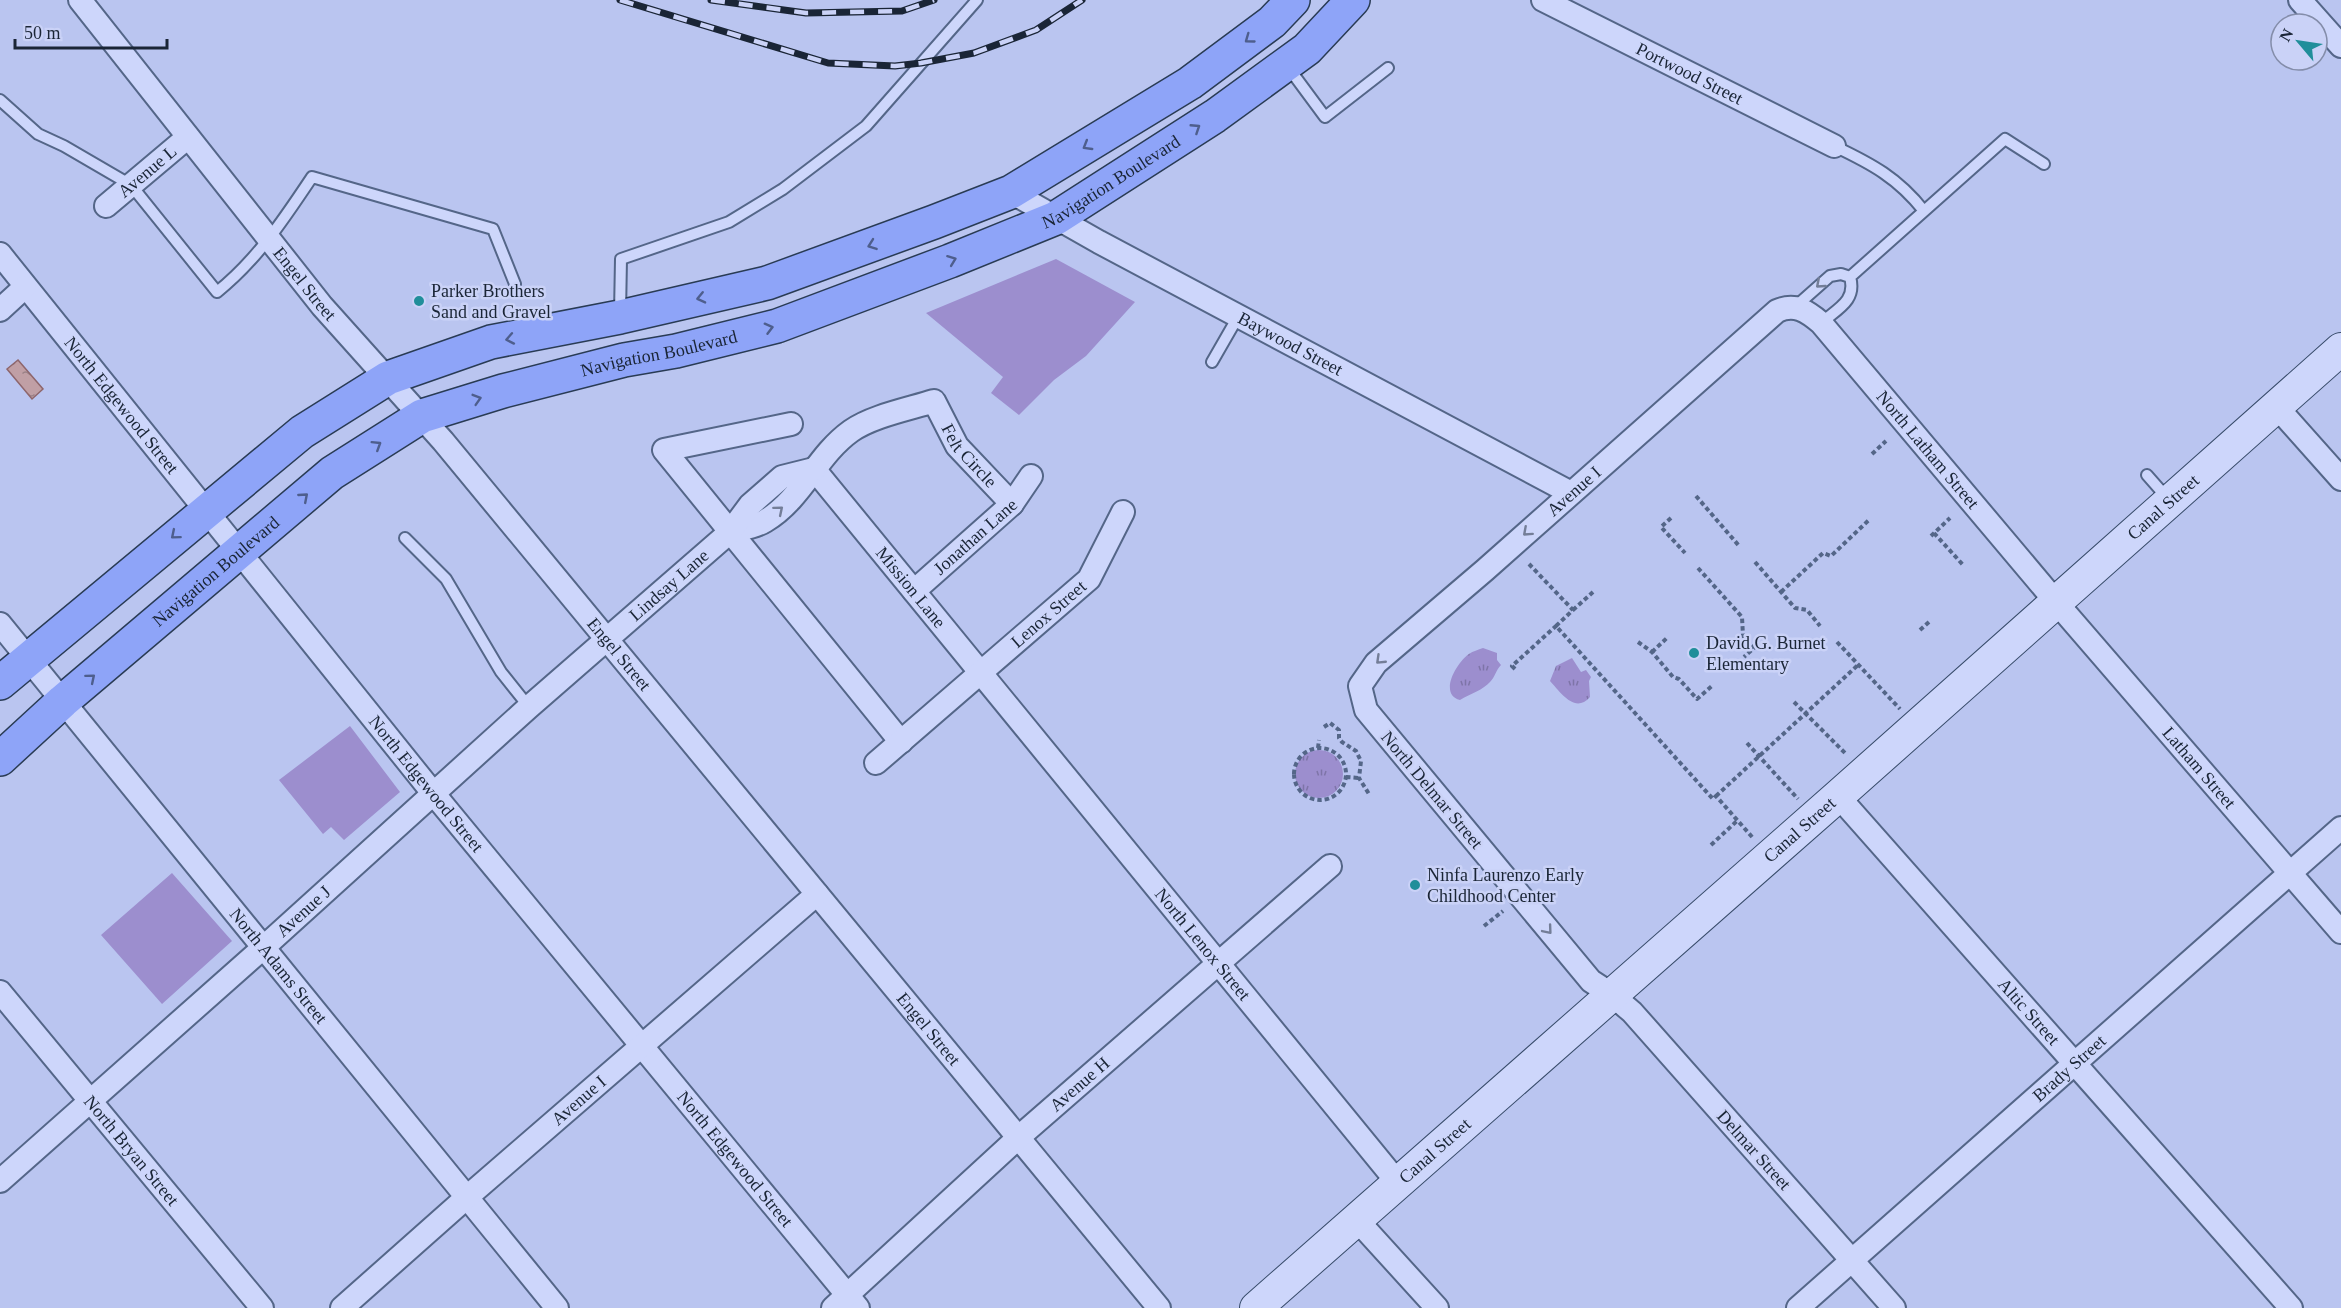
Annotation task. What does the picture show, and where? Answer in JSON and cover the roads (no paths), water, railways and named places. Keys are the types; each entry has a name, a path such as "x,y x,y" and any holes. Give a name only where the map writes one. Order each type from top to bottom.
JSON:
{"main road":[{"path":"0,683 302,432 388,378 491,342 620,317 767,283 1011,192 1190,83 1272,22 1293,0"},
{"name":"Navigation Boulevard","path":"0,759 63,701 332,473 422,416 503,391 624,360 676,351 777,326 1056,219 1215,116 1307,49 1353,0"},
{"path":"620,317 624,360"}],"street":[{"name":"Engel Street","path":"80,0 322,306 422,416 1159,1308"},
{"name":"Portwood Street","path":"1543,0 1834,146"},
{"path":"2300,0 2341,46"},
{"name":"Avenue L","path":"106,206 188,137"},
{"name":"Baywood Street","path":"1011,192 1056,219 1571,493"},
{"name":"North Edgewood Street","path":"0,254 434,793 642,1046 846,1304"},
{"path":"0,310 25,287"},
{"name":"North Latham Street","path":"1794,307 1809,313 1821,323 2056,602"},
{"name":"Avenue I","path":"1360,686 1376,663 1777,310 1794,307"},
{"name":"Canal Street","path":"1256,1308 1838,796 2341,349"},
{"name":"Lindsay Lane","path":"608,640 730,532 764,522 799,493 814,469 852,430 864,423 934,402"},
{"name":"Felt Circle","path":"934,402 957,446 1012,504"},
{"path":"2276,406 2341,479"},
{"path":"791,424 664,450 901,742"},
{"name":"Mission Lane","path":"814,469 1007,705"},
{"name":"Jonathan Lane","path":"914,591 1012,504 1031,476"},
{"name":"Lenox Street","path":"980,674 1089,579 1123,512"},
{"name":"Latham Street","path":"2056,602 2341,932"},
{"name":"North Adams Street","path":"0,624 557,1308"},
{"name":"Avenue J","path":"0,1181 264,947 529,707 608,640"},
{"path":"876,763 980,674"},
{"name":"North Delmar Street","path":"1360,686 1366,710 1591,981 1611,994"},
{"name":"North Lenox Street","path":"1007,705 1398,1183"},
{"name":"Altic Street","path":"1838,796 2291,1308"},
{"name":"Brady Street","path":"1798,1308 2341,828"},
{"name":"Avenue H","path":"846,1304 1019,1137 1330,866"},
{"name":"Avenue I","path":"342,1308 817,894"},
{"name":"North Bryan Street","path":"0,992 262,1308"},
{"name":"Delmar Street","path":"1611,994 1632,1012 1894,1308"},
{"path":"1357,1220 1437,1308"}],"lane":[{"path":"620,317 621,259 729,222 783,189 866,126 977,0"},
{"path":"1286,64 1325,117 1388,68"},
{"path":"0,100 38,134 132,184 217,292 241,273 270,239 312,177 493,229 515,284"},
{"path":"1850,277 2005,139 2044,164"},
{"path":"1834,146 1871,164 1908,190 1924,211"},
{"path":"1794,307 1830,276 1841,274 1850,277"},
{"path":"1821,323 1850,298 1853,289 1850,277"},
{"path":"1212,362 1239,315"},
{"path":"2147,475 2169,500"},
{"path":"405,538 446,579 501,672 529,707"}],"water":[{"path":"18,360 43,389 32,399 7,369"}],"railway":[{"path":"620,0 828,63 895,66 974,53 1036,30 1082,0"},
{"path":"711,0 806,13 902,11 934,0"}],"place":[{"name":"Parker Brothers Sand and Gravel","path":"419,301"},
{"name":"David G. Burnet Elementary","path":"1694,653"},
{"name":"Ninfa Laurenzo Early Childhood Center","path":"1415,885"}]}
